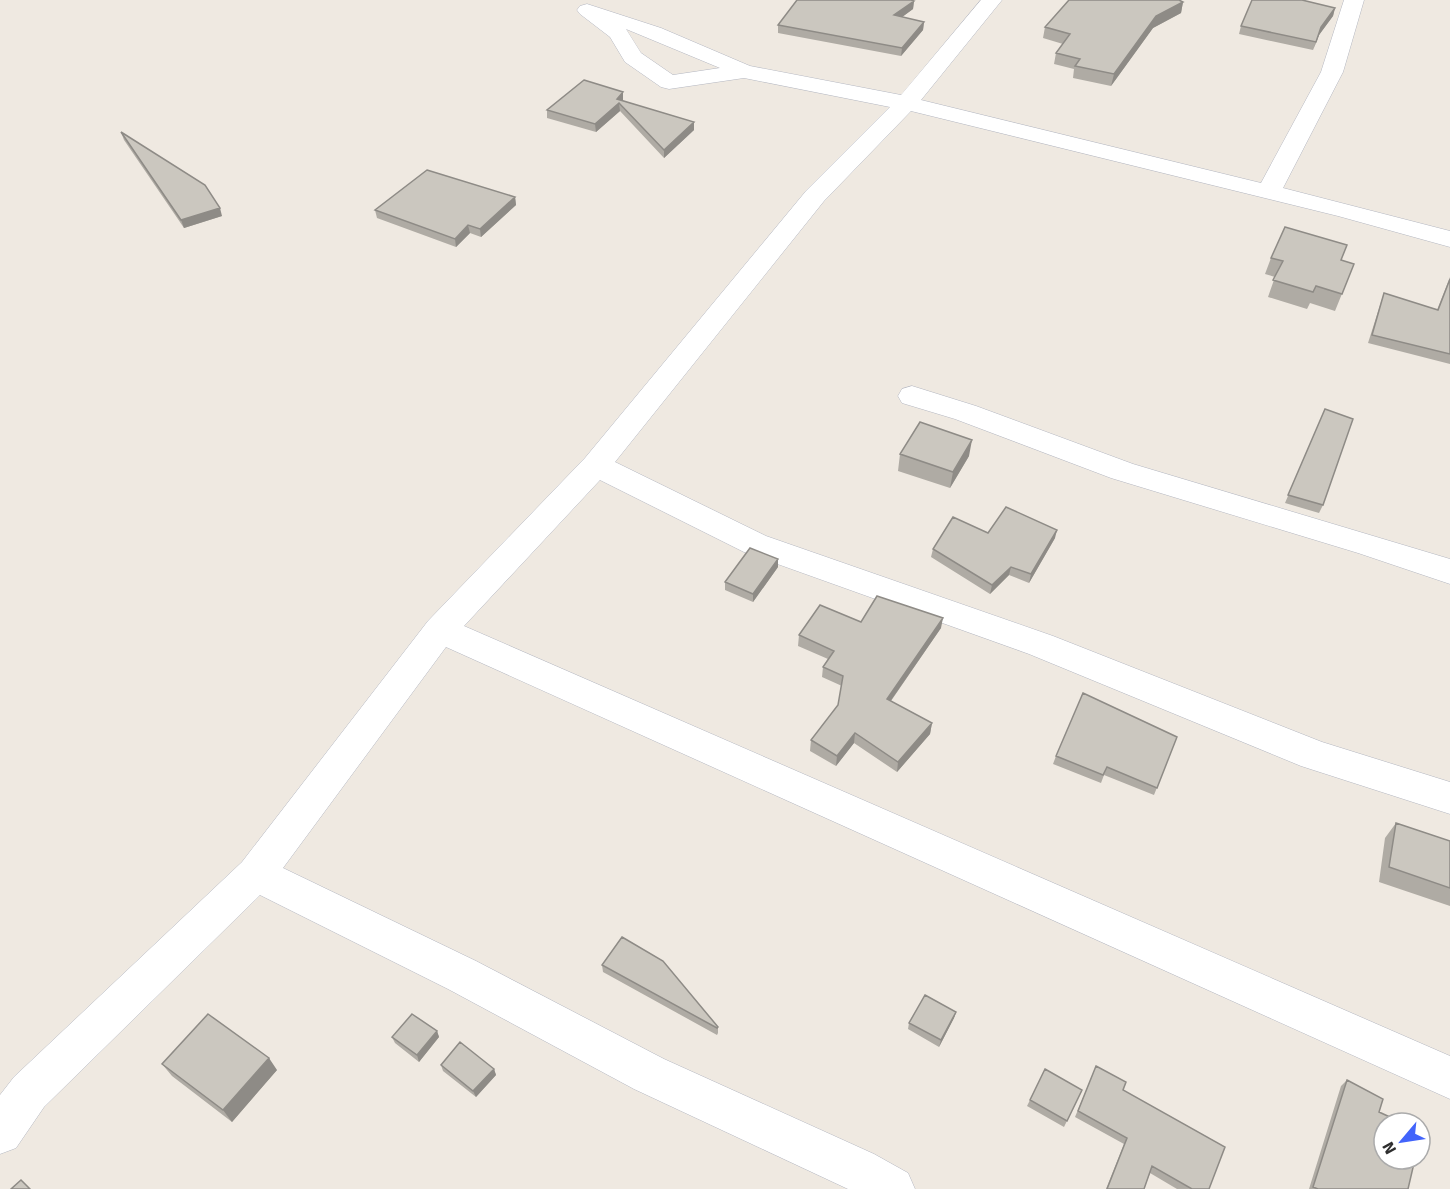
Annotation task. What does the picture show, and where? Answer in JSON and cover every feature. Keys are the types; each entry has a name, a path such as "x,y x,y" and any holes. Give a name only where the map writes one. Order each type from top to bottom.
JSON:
{"street":[{"path":"0,1132 29,1092 256,874 440,630 596,465 815,196 906,103 992,0"},
{"path":"1268,193 1332,72 1354,0"},
{"path":"744,71 669,82 633,57 618,33 587,10 645,28 744,71 906,103 1450,238"},
{"path":"912,396 943,404 1129,474 1213,501 1404,555 1450,572"},
{"path":"596,465 654,496 755,544 1041,645 1314,755 1450,798"},
{"path":"440,630 1450,1078"},
{"path":"256,874 462,975 649,1074 858,1170 892,1189"}],"building":[{"path":"797,0 911,0 914,1 894,15 924,22 902,48 778,25"},
{"path":"1069,0 1179,0 1183,2 1156,16 1114,74 1075,66 1080,59 1056,53 1070,34 1045,27"},
{"path":"1252,0 1302,0 1335,8 1321,27 1316,42 1241,26"},
{"path":"584,80 623,92 617,99 694,122 664,150 619,103 595,124 547,110"},
{"path":"121,132 205,185 220,208 181,220"},
{"path":"427,170 515,197 480,229 468,225 455,239 375,210"},
{"path":"1285,227 1347,245 1341,260 1354,264 1342,294 1316,286 1313,292 1273,280 1283,261 1271,258"},
{"path":"1450,279 1450,354 1372,335 1384,293 1438,310"},
{"path":"1325,409 1353,419 1323,505 1288,495"},
{"path":"920,422 972,440 953,472 900,454"},
{"path":"1006,507 1057,530 1031,574 1011,567 992,585 933,549 953,517 988,533"},
{"path":"750,548 778,559 753,594 725,582"},
{"path":"877,596 943,618 887,699 932,723 898,762 855,733 837,756 811,740 838,705 843,676 823,667 834,651 799,635 820,605 861,622"},
{"path":"1083,693 1177,737 1157,788 1107,767 1103,775 1056,756"},
{"path":"1396,823 1450,841 1450,888 1389,867"},
{"path":"622,937 663,961 718,1027 602,965"},
{"path":"925,995 956,1012 941,1040 909,1023"},
{"path":"208,1014 269,1058 223,1110 162,1064"},
{"path":"412,1014 437,1031 417,1055 392,1037"},
{"path":"460,1042 494,1069 473,1091 441,1065"},
{"path":"1096,1066 1126,1082 1123,1090 1225,1147 1209,1189 1192,1189 1152,1166 1144,1189 1107,1189 1127,1138 1078,1111"},
{"path":"1045,1069 1082,1090 1067,1121 1030,1100"},
{"path":"1347,1080 1383,1099 1379,1111 1372,1111 1372,1171 1412,1171 1408,1189 1318,1189 1313,1187"},
{"path":"21,1180 30,1189 11,1189"}]}
